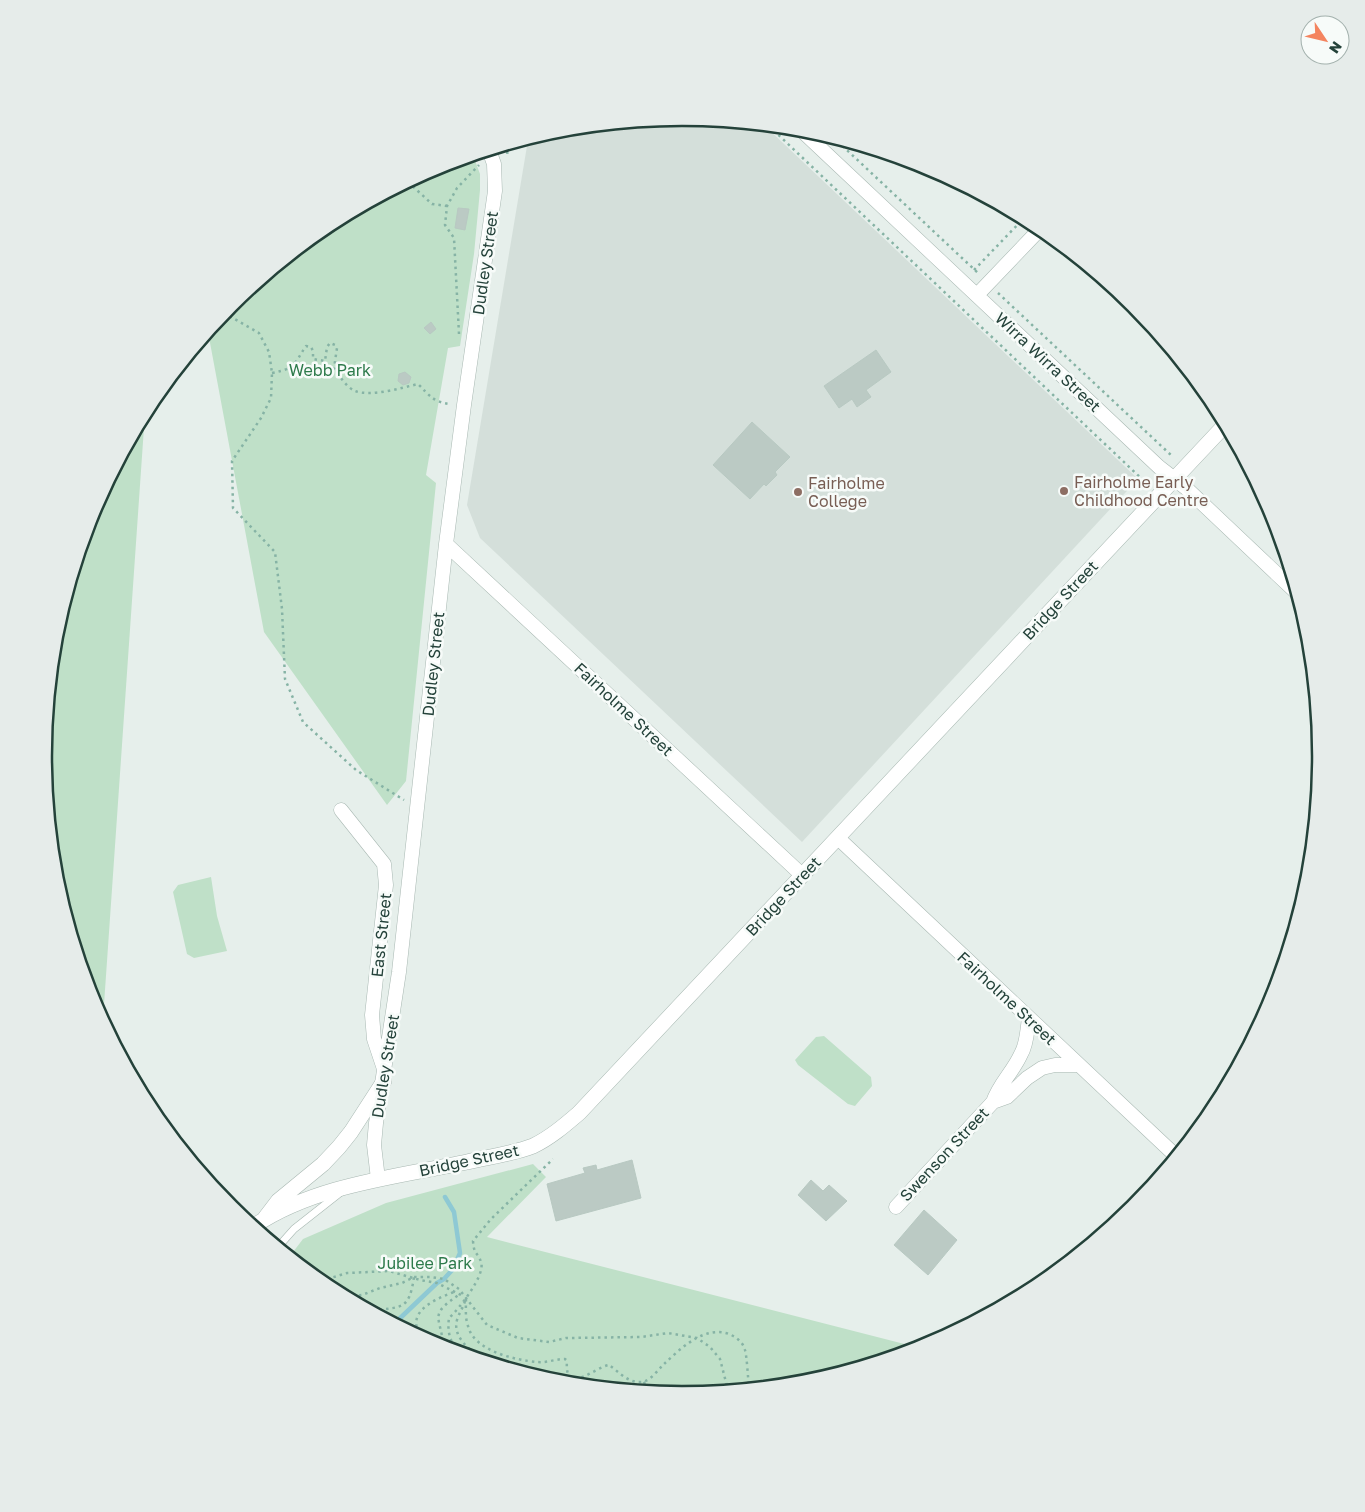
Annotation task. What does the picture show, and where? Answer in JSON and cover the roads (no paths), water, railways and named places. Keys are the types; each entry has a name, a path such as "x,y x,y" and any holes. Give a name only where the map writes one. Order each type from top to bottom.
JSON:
{"street":[{"name":"Wirra Wirra Street","path":"811,139 1146,455 1186,488 1289,585"},
{"name":"Dudley Street","path":"378,1180 374,1145 376,1123 399,972 446,544 465,396 495,191 494,164 491,156"},
{"path":"977,295 1035,234"},
{"name":"Bridge Street","path":"261,1225 301,1202 378,1180 518,1151 533,1146 554,1134 579,1113 1221,429"},
{"name":"Fairholme Street","path":"446,544 802,875"},
{"name":"East Street","path":"341,810 384,864 386,885 372,1015 374,1038 384,1076"},
{"name":"Fairholme Street","path":"838,838 1077,1065 1172,1152"},
{"name":"Swenson Street","path":"896,1206 993,1102 1002,1082 1015,1066 1022,1053 1029,1019"},
{"name":"Swenson Street","path":"993,1102 1007,1097 1027,1078 1042,1068 1055,1065 1077,1065"},
{"path":"261,1224 278,1201 323,1164 339,1147 351,1132 384,1076"}],"lane":[{"path":"282,1242 294,1230 348,1188"}],"waterway":[{"path":"400,1319 437,1283 444,1279 453,1269 460,1253 454,1212 445,1197"}],"place":[{"name":"Fairholme Early Childhood Centre","path":"1064,491"},
{"name":"Fairholme College","path":"798,492"}],"park label":[{"name":"Webb Park","path":"330,370"},
{"name":"Jubilee Park","path":"425,1263"}]}
